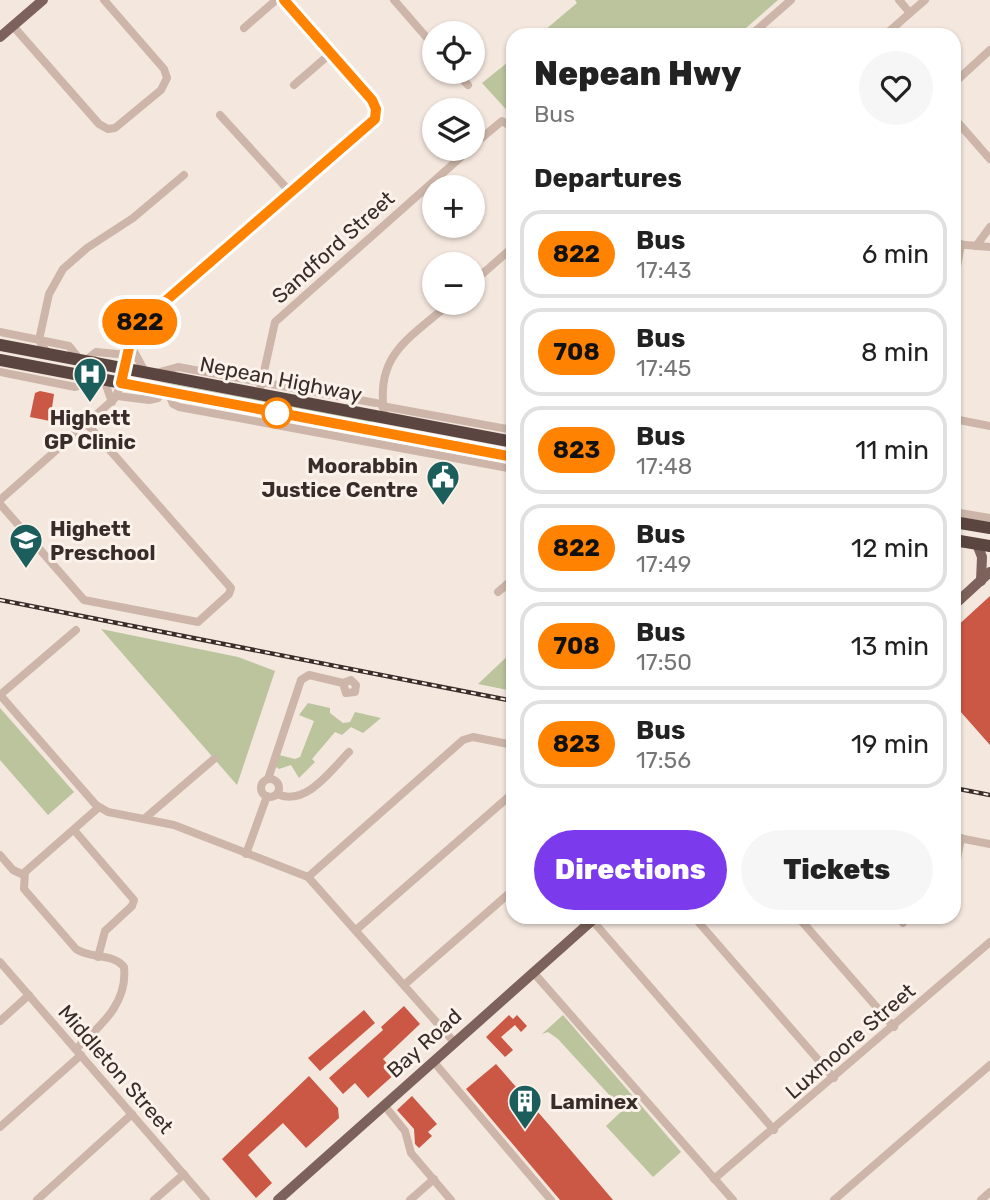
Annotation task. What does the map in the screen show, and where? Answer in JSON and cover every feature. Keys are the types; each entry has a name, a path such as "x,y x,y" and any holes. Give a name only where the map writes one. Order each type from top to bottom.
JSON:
{"highway":[{"name":"Nepean Highway","path":"0,345 149,374 260,388 506,434"},
{"name":"Nepean Highway","path":"0,360 102,379 117,393 160,391 506,456"},
{"path":"149,374 160,391"},
{"path":"961,523 990,528"},
{"path":"961,541 983,545"}],"main road":[{"path":"0,37 43,0"},
{"path":"981,581 983,545"},
{"path":"961,599 990,572"},
{"name":"Bay Road","path":"278,1200 588,924"}],"street":[{"path":"13,26 99,124 108,129 115,128 161,90 167,78 164,69 104,0"},
{"path":"244,28 276,0"},
{"path":"87,424 231,588 229,594 198,622 84,600 0,502 87,424 117,393 130,344 139,324 368,127 375,117 374,104 284,0"},
{"path":"394,0 422,32"},
{"path":"759,28 791,0"},
{"path":"899,0 910,13"},
{"path":"893,28 925,0"},
{"path":"961,77 990,50"},
{"path":"294,85 331,54"},
{"path":"220,115 290,193"},
{"name":"Sandford Street","path":"485,137 506,122"},
{"path":"961,126 990,159"},
{"name":"Sandford Street","path":"260,388 275,322 456,161"},
{"path":"48,354 39,340 48,294 63,269 87,248 133,218 184,175"},
{"path":"976,246 990,227"},
{"path":"961,244 990,247"},
{"path":"485,272 506,253"},
{"path":"377,432 381,394 391,357 437,315"},
{"path":"0,332 69,346 83,361 96,352 128,355"},
{"path":"130,344 149,374"},
{"path":"0,372 75,387 102,379 117,393"},
{"path":"160,391 180,407 506,468"},
{"path":"961,420 990,426"},
{"name":"Nepean Highway","path":"342,425 351,439"},
{"path":"393,447 407,438"},
{"path":"961,513 990,518"},
{"path":"498,592 506,585"},
{"path":"76,630 0,695 98,808 154,821 247,850 308,877 454,1042"},
{"path":"247,850 265,794 262,783 268,779 301,680 309,675 343,683"},
{"path":"308,877 463,740 473,737 506,744"},
{"path":"265,794 287,797 303,795 349,752"},
{"path":"144,819 214,760"},
{"path":"268,779 278,782 277,794"},
{"path":"356,930 506,799"},
{"path":"154,821 160,806"},
{"path":"0,1127 78,1052 106,1021 121,994 125,971 122,962 76,949 24,889 24,875 98,808"},
{"path":"74,830 134,900 132,906 105,931 98,957"},
{"path":"961,839 990,844"},
{"path":"0,855 13,870 24,875"},
{"path":"404,985 506,896"},
{"path":"598,924 774,1130"},
{"path":"700,924 834,1078"},
{"path":"804,924 894,1027"},
{"name":"Luxmoore Street","path":"715,1181 990,942"},
{"name":"Middleton Street","path":"0,962 206,1200"},
{"path":"533,972 733,1200"},
{"path":"0,1021 29,995"},
{"path":"433,1061 551,1200"},
{"path":"834,1200 990,1065"},
{"path":"384,1105 405,1131 411,1153 451,1200"},
{"path":"37,1200 132,1114"},
{"path":"155,1200 184,1174"},
{"path":"411,1200 433,1180"},
{"path":"981,1200 990,1192"}],"green space":[{"path":"575,0 778,0 746,28 547,28 577,3"},
{"path":"506,64 506,109 483,84"},
{"path":"156,381 369,420 374,424 234,400"},
{"path":"101,629 238,657 275,671 237,785"},
{"path":"506,658 506,690 478,684"},
{"path":"308,703 330,708 330,713 343,723 350,722 355,712 381,718 363,733 351,727 342,735 335,732 312,759 315,762 299,778 291,765 279,769 275,766 279,755 295,759 300,757 314,721 299,715"},
{"path":"0,708 74,792 48,815 0,760"},
{"path":"563,1015 681,1152 653,1177 606,1126 623,1110 558,1039 548,1032 542,1034"}],"building":[{"path":"40,391 54,394 50,421 30,417 35,393"},
{"path":"990,596 990,745 961,712 961,623"},
{"path":"404,1006 420,1024 383,1059 396,1073 368,1098 355,1083 343,1094 329,1078 383,1030 381,1027"},
{"path":"364,1010 375,1023 320,1071 308,1058"},
{"name":"Laminex","path":"509,1015 513,1019 517,1015 527,1026 521,1032 515,1025 501,1037 513,1050 505,1057 486,1037"},
{"name":"Laminex","path":"496,1064 613,1200 560,1200 466,1089"},
{"path":"309,1076 338,1108 339,1118 306,1148 283,1123 248,1155 272,1183 256,1198 222,1159"},
{"path":"412,1096 437,1124 428,1132 432,1136 419,1148 415,1144 414,1129 397,1110"}],"railway":[{"path":"0,600 506,700"},
{"path":"961,789 990,795"}],"bus line":[{"name":"822","path":"284,0 372,100 376,109 375,119 139,324 131,339 121,383 506,456"}],"place":[{"name":"Highett GP Clinic","path":"90,404"},
{"name":"Moorabbin Justice Centre","path":"443,507"},
{"name":"Highett Preschool","path":"26,570"},
{"name":"Laminex","path":"525,1131"}]}
